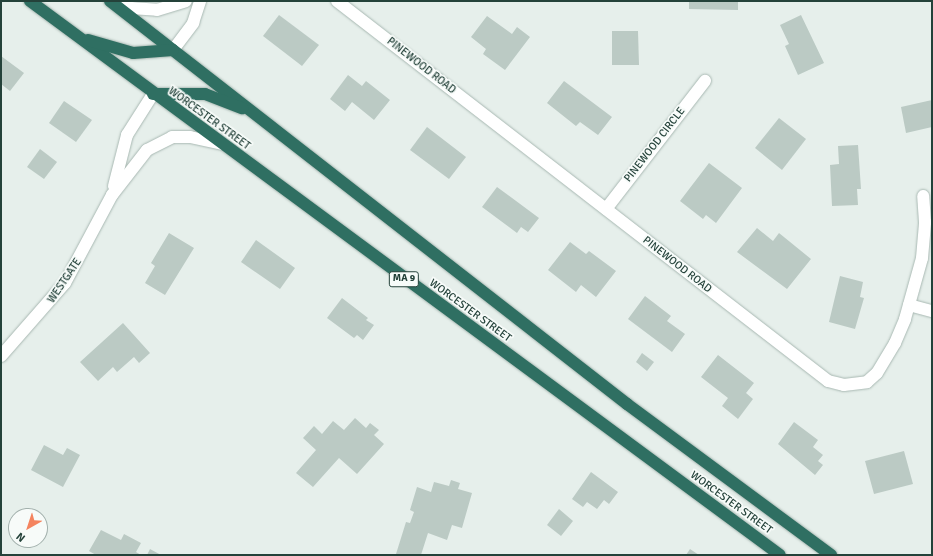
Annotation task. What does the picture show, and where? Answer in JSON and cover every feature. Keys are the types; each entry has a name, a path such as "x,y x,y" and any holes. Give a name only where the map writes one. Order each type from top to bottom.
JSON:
{"highway":[{"name":"WORCESTER STREET","path":"30,1 153,94 780,555"},
{"name":"WORCESTER STREET","path":"111,1 627,404 831,555"},
{"path":"67,30 95,44 121,51 146,53 173,50"},
{"path":"153,94 205,94 266,121"}],"street":[{"path":"111,1 131,8 157,10 186,1"},
{"path":"173,50 193,23 200,1"},
{"name":"PINEWOOD ROAD","path":"337,1 606,209 814,373 835,383 860,384 877,373 896,343 909,305 924,246 923,196"},
{"name":"PINEWOOD CIRCLE","path":"606,209 705,82"},
{"name":"WESTGATE","path":"112,195 127,135 153,94"},
{"name":"WESTGATE","path":"1,356 49,305 72,274 112,195 132,165 160,142 190,137 222,144"},
{"path":"909,305 932,311"}],"building":[{"path":"689,1 738,1 738,10 689,9"},
{"path":"279,15 319,45 302,66 263,36"},
{"path":"801,15 824,63 798,75 785,46 789,44 780,25"},
{"path":"487,16 512,34 517,27 530,37 505,70 483,54 486,49 471,37"},
{"path":"612,31 638,31 639,65 612,65"},
{"path":"1,56 24,73 10,91 1,84"},
{"path":"348,75 362,86 366,81 390,100 374,120 352,102 345,111 330,99"},
{"path":"564,81 612,117 598,135 580,122 576,126 547,103"},
{"path":"932,100 932,127 906,133 901,107"},
{"path":"64,101 92,120 76,142 49,123"},
{"path":"779,118 806,139 782,170 755,148"},
{"path":"427,127 466,157 449,179 410,150"},
{"path":"858,145 861,189 857,189 858,205 832,206 830,165 839,164 838,146"},
{"path":"40,149 57,162 44,179 27,167"},
{"path":"709,163 742,188 716,223 706,215 703,219 680,201"},
{"path":"497,187 539,218 528,232 521,227 517,233 482,207"},
{"path":"757,228 773,241 779,233 811,259 787,289 737,252"},
{"path":"169,233 194,248 165,295 145,283 155,266 151,263"},
{"path":"256,240 295,268 280,289 241,262"},
{"path":"570,242 586,254 589,251 616,271 596,297 581,285 576,292 548,270"},
{"path":"840,276 863,282 860,297 864,298 855,329 829,322"},
{"path":"645,296 671,316 667,321 685,334 672,352 628,319"},
{"path":"342,298 368,318 366,320 374,325 363,340 357,335 354,338 327,318"},
{"path":"123,323 150,353 139,363 134,357 117,372 113,367 98,381 80,362"},
{"path":"642,353 654,362 647,371 636,362"},
{"path":"718,355 754,383 746,393 753,399 738,419 722,406 728,398 701,377"},
{"path":"355,418 366,428 370,423 379,430 374,435 384,444 357,474 339,458 313,487 296,473 316,450 303,438 314,426 322,434 333,421 344,430"},
{"path":"794,422 818,440 813,447 823,455 818,461 823,465 815,475 778,444"},
{"path":"44,445 63,455 67,448 80,455 63,487 31,470"},
{"path":"904,451 913,484 874,494 865,461"},
{"path":"591,472 618,492 609,504 604,500 597,509 587,502 583,507 572,499"},
{"path":"451,480 460,483 458,489 472,493 462,528 452,525 447,540 428,533 421,555 396,554 406,522 410,523 414,512 410,510 417,487 431,492 434,482 449,486"},
{"path":"559,509 573,521 561,536 547,525"},
{"path":"101,530 121,540 124,534 141,543 136,552 141,555 96,555 89,551"},
{"path":"150,549 161,555 147,555"},
{"path":"690,549 699,555 686,555"}]}
